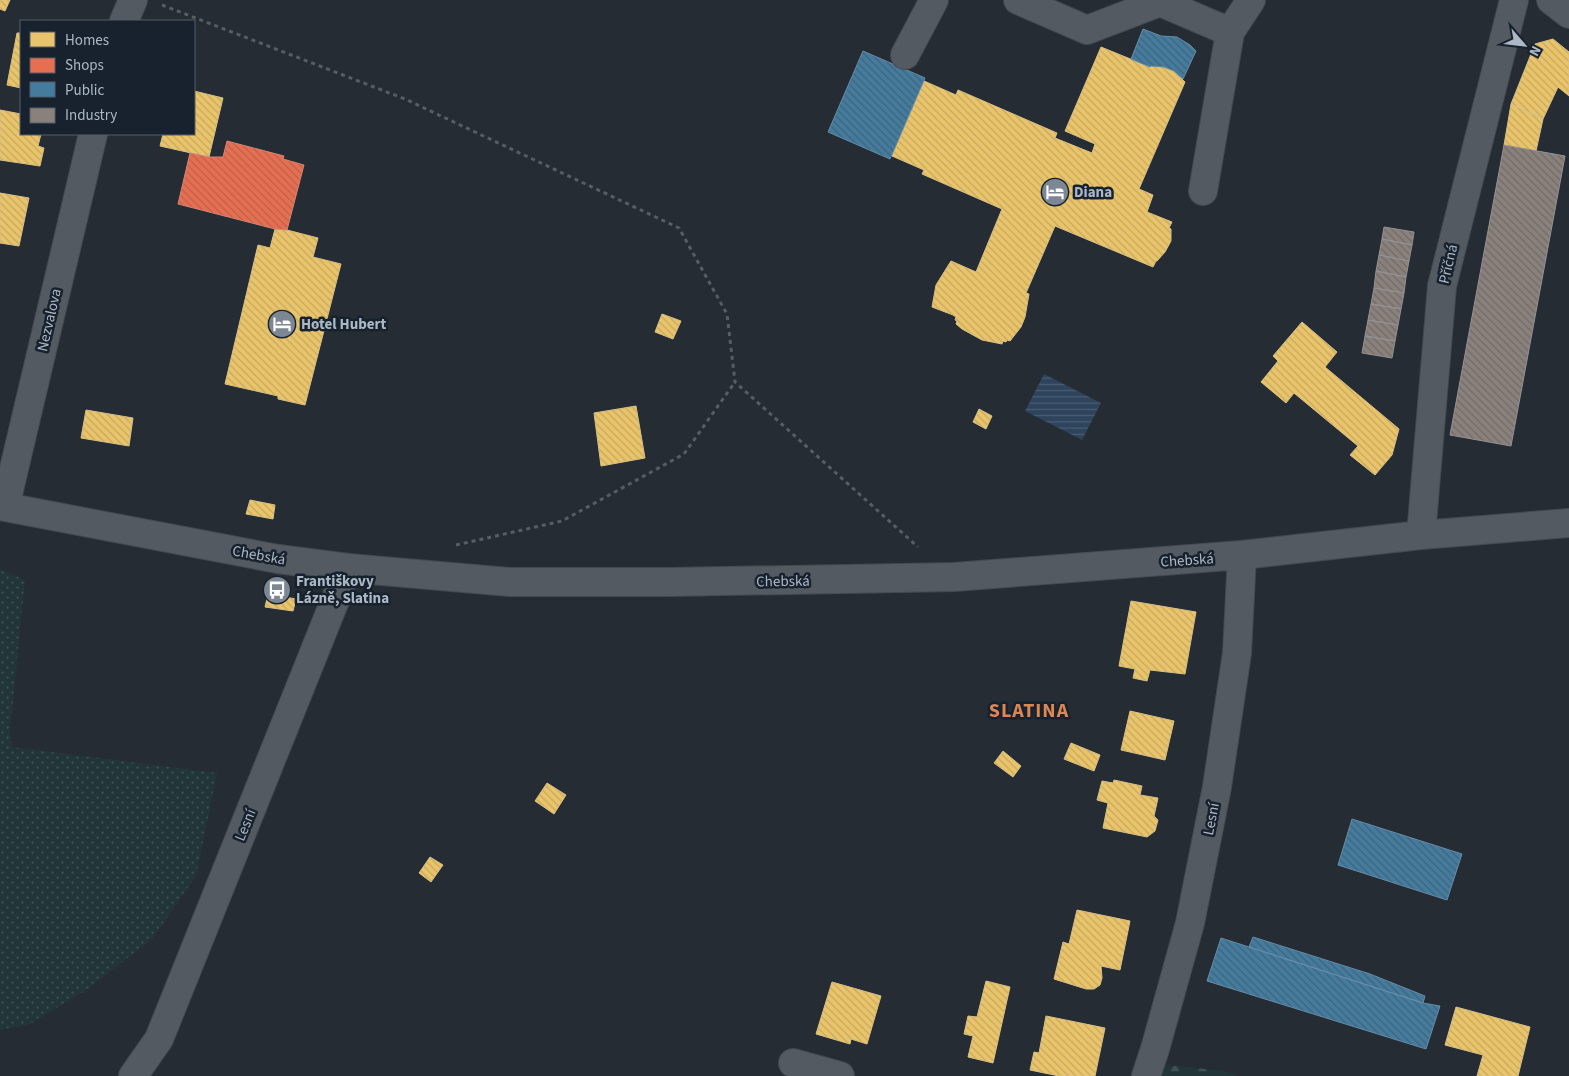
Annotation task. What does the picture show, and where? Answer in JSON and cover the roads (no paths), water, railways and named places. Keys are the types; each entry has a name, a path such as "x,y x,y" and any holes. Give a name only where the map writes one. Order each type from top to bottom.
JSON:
{"street":[{"path":"124,20 133,0"},
{"path":"905,55 934,0"},
{"path":"1018,0 1087,30 1160,2 1230,32"},
{"path":"1203,191 1230,32 1251,0"},
{"name":"Příčná","path":"1421,535 1442,286 1514,0"},
{"path":"1551,0 1569,14"},
{"name":"Nezvalova","path":"2,506 93,135"},
{"name":"Chebská","path":"2,506 278,560 510,582 670,582 954,577 1242,555 1421,535 1569,523"},
{"name":"Lesní","path":"1146,1076 1190,923 1217,786 1237,653 1242,555"},
{"name":"Lesní","path":"133,1076 159,1038 348,568"},
{"path":"793,1063 840,1076"}],"water":[{"path":"1044,374 1101,403 1082,440 1025,411"}],"place":[{"name":"Diana","path":"1055,192"},
{"name":"Hotel Hubert","path":"282,324"},
{"name":"Františkovy Lázně, Slatina","path":"277,590"}],"district":[{"name":"SLATINA","path":"1029,710"}]}
